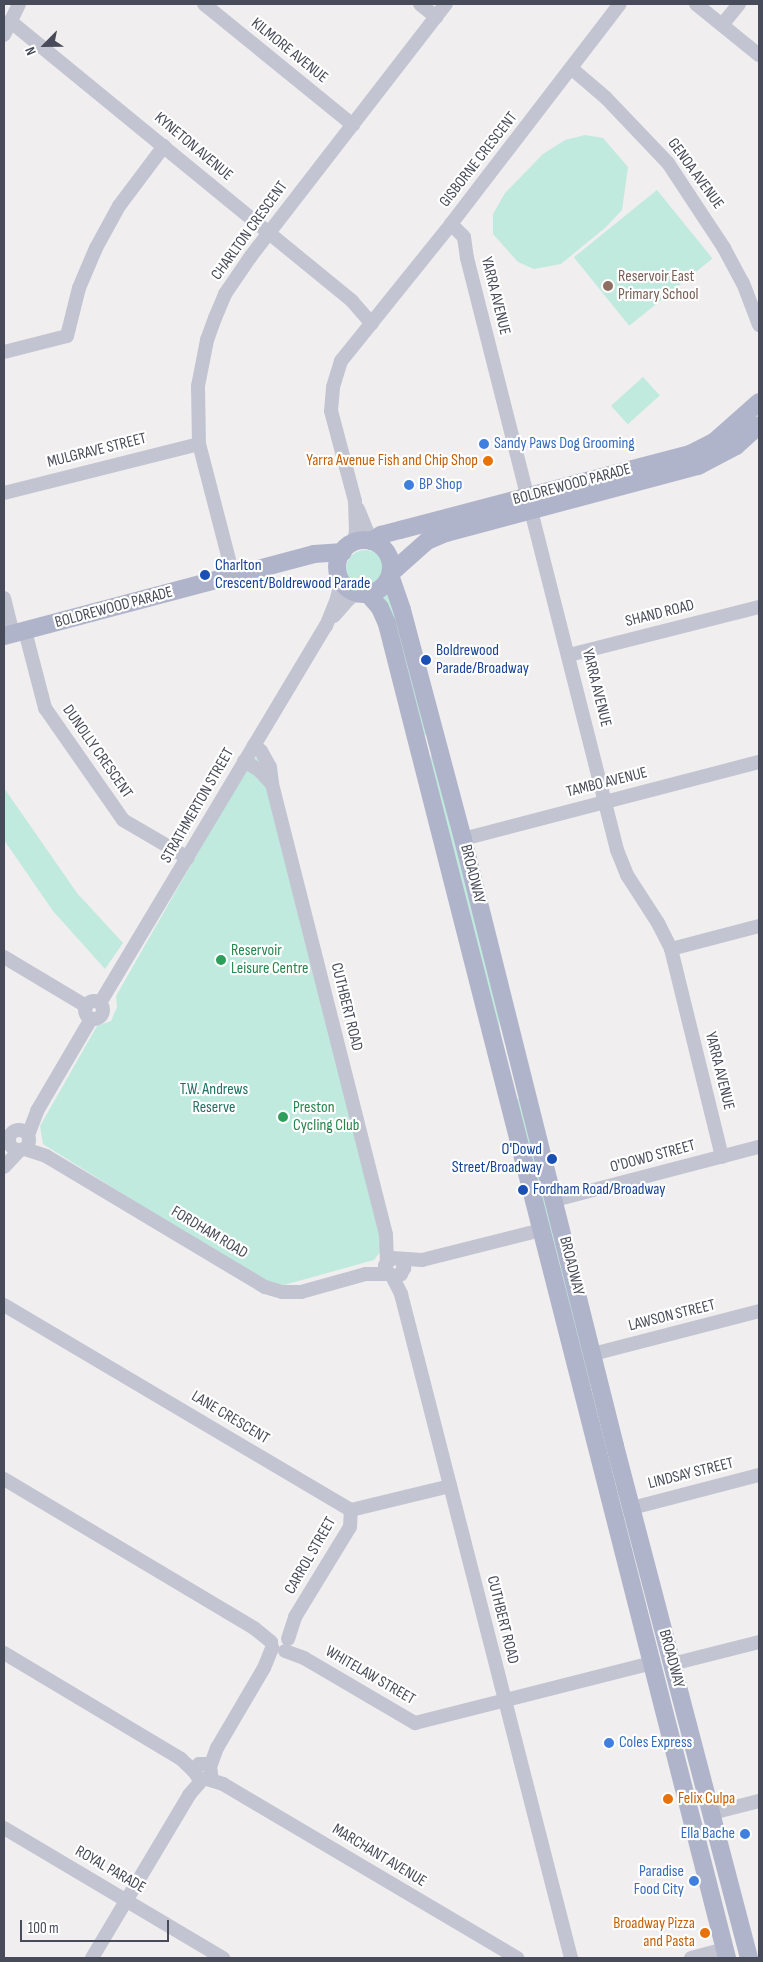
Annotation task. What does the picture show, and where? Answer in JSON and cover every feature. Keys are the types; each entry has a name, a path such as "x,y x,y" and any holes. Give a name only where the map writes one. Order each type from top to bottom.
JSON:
{"main road":[{"name":"BOLDREWOOD PARADE","path":"14,634 230,578 314,554 360,544 381,535 447,526 530,503 690,454 714,442 759,402"},
{"name":"BOLDREWOOD PARADE","path":"530,503 698,466 736,446 759,425"},
{"name":"BOLDREWOOD PARADE","path":"390,574 447,526"},
{"path":"360,544 382,547 389,556 390,574 382,588 362,594 348,589 340,577 338,563 360,544"},
{"name":"BOLDREWOOD PARADE","path":"230,578 302,564 317,564 340,577"},
{"name":"BROADWAY","path":"390,574 402,610 434,736 464,839 615,1446 749,1954"},
{"name":"BROADWAY","path":"362,594 380,608 387,624 509,1096 541,1230 726,1954"},
{"path":"420,751 434,736"},
{"path":"509,1096 524,1085"},
{"path":"599,1456 615,1446"},
{"path":"671,1740 691,1735"},
{"path":"726,1954 749,1954"}],"street":[{"path":"4,34 19,4"},
{"name":"KILMORE AVENUE","path":"204,4 353,125"},
{"path":"420,4 436,17"},
{"name":"CHARLTON CRESCENT","path":"230,578 198,444 198,386 207,340 225,294 268,233 446,4"},
{"name":"GISBORNE CRESCENT","path":"360,544 356,531 355,501 331,411 336,375 351,347 375,321 620,4"},
{"path":"696,4 759,55"},
{"path":"722,25 739,4"},
{"name":"KYNETON AVENUE","path":"10,21 375,321"},
{"name":"GENOA AVENUE","path":"571,68 606,98 668,163 724,248 742,283 759,325"},
{"path":"4,352 67,336 79,288 96,248 119,206 164,146"},
{"name":"YARRA AVENUE","path":"448,227 461,231 617,850 626,875 658,923 671,949 722,1157"},
{"name":"MULGRAVE STREET","path":"4,493 198,444"},
{"name":"STRATHMERTON STREET","path":"326,626 337,598 340,577"},
{"name":"STRATHMERTON STREET","path":"100,1003 326,626 349,598 362,594"},
{"name":"DUNOLLY CRESCENT","path":"4,598 14,634 45,708 123,820 188,858"},
{"name":"SHAND ROAD","path":"569,655 759,607"},
{"name":"CUTHBERT ROAD","path":"254,745 261,751 270,767 272,784 570,1957"},
{"path":"244,761 259,770 272,784"},
{"name":"TAMBO AVENUE","path":"464,839 759,762"},
{"path":"671,949 759,926"},
{"path":"4,956 86,1006"},
{"path":"94,1001 100,1003 104,1010 102,1016 97,1020 91,1020 85,1012 86,1006 94,1001"},
{"path":"4,1166 16,1138 37,1111 91,1020"},
{"name":"FORDHAM ROAD","path":"16,1138 265,1287 282,1292 301,1292 541,1230"},
{"name":"O'DOWD STREET","path":"555,1200 759,1147"},
{"name":"LANE CRESCENT","path":"4,1305 351,1510"},
{"name":"LAWSON STREET","path":"593,1354 759,1311"},
{"name":"LINDSAY STREET","path":"632,1508 759,1475"},
{"name":"WHITELAW STREET","path":"4,1479 415,1722 652,1663"},
{"path":"351,1510 450,1486"},
{"name":"CARROL STREET","path":"92,1958 350,1527 351,1510"},
{"path":"672,1664 759,1642"},
{"name":"MARCHANT AVENUE","path":"4,1653 517,1958"},
{"path":"712,1813 759,1801"},
{"name":"ROYAL PARADE","path":"4,1828 223,1958"},
{"path":"691,1958 726,1954"},
{"path":"749,1954 759,1956"}],"green space":[{"path":"585,135 603,138 628,167 622,210 606,227 561,264 534,269 518,262 493,234 493,214 505,193 543,154 565,140"},
{"path":"657,190 712,258 629,326 574,257"},
{"path":"643,377 660,396 628,424 611,406"},
{"path":"365,550 372,551 378,556 383,562 383,576 378,582 372,587 365,588 358,587 352,582 347,576 346,569 347,562 352,556 358,551"},
{"path":"391,593 429,734 420,736 382,595"},
{"path":"433,748 499,1011 500,1038 429,764"},
{"name":"T.W. Andrews Reserve","path":"253,756 259,759 383,1248 374,1260 284,1285 259,1279 43,1144 40,1126 97,1026 111,1021 117,1007 116,996"},
{"path":"4,788 77,893 123,943 105,969 53,911 4,840"},
{"path":"521,1096 587,1365 592,1400 517,1100"}],"place":[{"name":"Reservoir East Primary School","path":"608,286"},
{"name":"Sandy Paws Dog Grooming","path":"484,444"},
{"name":"Yarra Avenue Fish and Chip Shop","path":"488,461"},
{"name":"BP Shop","path":"409,485"},
{"name":"Charlton Crescent/Boldrewood Parade","path":"205,575"},
{"name":"Boldrewood Parade/Broadway","path":"426,660"},
{"name":"Reservoir Leisure Centre","path":"221,960"},
{"name":"Preston Cycling Club","path":"283,1117"},
{"name":"O'Dowd Street/Broadway","path":"552,1159"},
{"name":"Fordham Road/Broadway","path":"523,1190"},
{"name":"Coles Express","path":"609,1743"},
{"name":"Felix Culpa","path":"668,1799"},
{"name":"Ella Bache","path":"745,1834"},
{"name":"Paradise Food City","path":"694,1881"},
{"name":"Broadway Pizza and Pasta","path":"705,1933"}]}
